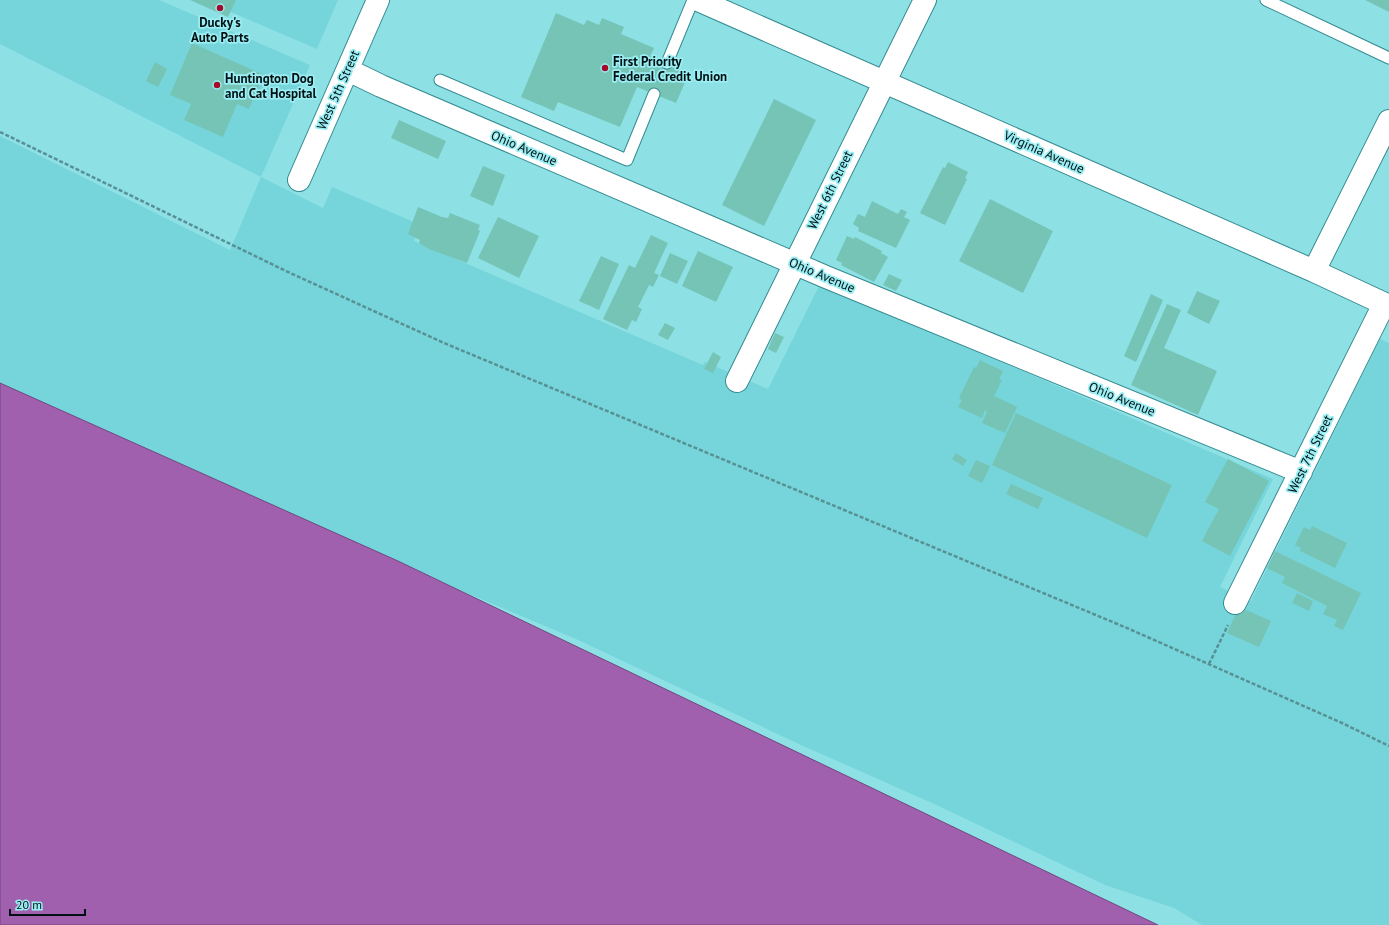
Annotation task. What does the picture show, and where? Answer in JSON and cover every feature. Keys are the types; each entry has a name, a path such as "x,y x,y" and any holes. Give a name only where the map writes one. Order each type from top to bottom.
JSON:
{"street":[{"name":"West 5th Street","path":"299,180 378,0"},
{"name":"Virginia Avenue","path":"698,0 1314,271 1387,305"},
{"name":"West 6th Street","path":"737,381 925,0"},
{"name":"Ohio Avenue","path":"348,70 381,86 794,263 1301,472"},
{"path":"1314,271 1389,121"},
{"name":"West 7th Street","path":"1233,611 1301,472 1387,305"}],"lane":[{"path":"667,64 693,0"},
{"path":"1266,0 1389,58"},
{"path":"440,80 627,160 654,94"}],"path":[{"path":"0,132 288,272 444,343 1128,628 1389,746"},
{"path":"1209,664 1233,611"}],"shaded area":[{"path":"0,0 159,0 310,65 261,177 0,44"},
{"path":"203,0 338,0 317,49"},
{"path":"0,136 230,250 261,177 323,208 332,187 421,225 414,241 703,365 705,362 768,389 820,284 1273,479 1220,587 1251,601 1380,339 1389,343 1389,925 1202,925 1174,908 1105,885 932,803 801,745 576,639 459,590 398,561 0,383"},
{"path":"0,383 398,561 1158,925 0,925"}],"building":[{"name":"Ducky's Auto Parts","path":"190,0 236,0 228,17"},
{"path":"1365,0 1389,0 1389,12"},
{"name":"First Priority Federal Credit Union","path":"556,13 584,25 587,20 599,25 602,18 624,27 621,34 654,48 650,56 689,73 676,103 637,87 620,127 558,102 554,111 521,97"},
{"name":"Huntington Dog and Cat Hospital","path":"192,43 264,75 249,109 237,104 223,137 184,120 191,104 170,95"},
{"path":"155,62 167,69 158,87 146,81"},
{"path":"774,99 816,120 764,226 722,205"},
{"path":"399,120 446,141 438,159 391,138"},
{"path":"948,162 968,172 965,178 967,179 945,225 920,213 943,167 945,168"},
{"path":"483,166 505,175 493,206 470,196"},
{"path":"990,199 1053,231 1023,293 959,261"},
{"path":"872,201 898,214 901,209 907,212 904,217 910,220 896,248 858,231 859,228 853,224 858,214 865,217"},
{"path":"418,207 442,217 448,218 450,213 480,225 478,230 480,231 467,263 429,249 419,243 420,240 408,234"},
{"path":"498,217 539,236 519,278 478,258"},
{"path":"651,235 668,243 654,273 659,275 653,287 649,285 638,307 642,309 636,322 632,320 627,330 603,319 629,265 635,268"},
{"path":"847,236 854,239 855,237 882,251 881,253 888,257 874,282 841,265 842,263 836,260"},
{"path":"698,251 733,267 716,302 682,286"},
{"path":"670,253 688,261 677,284 660,276"},
{"path":"601,256 619,264 599,310 579,301"},
{"path":"889,274 902,280 896,291 883,285"},
{"path":"1197,291 1220,301 1209,324 1187,313"},
{"path":"1151,294 1163,300 1136,362 1124,356"},
{"path":"1167,304 1181,310 1164,348 1217,371 1198,415 1131,385"},
{"path":"665,323 675,328 668,340 658,335"},
{"path":"775,333 784,337 776,353 768,349"},
{"path":"713,352 721,357 713,373 704,369"},
{"path":"980,360 1003,371 999,379 1002,380 994,396 1017,407 1005,433 982,423 987,412 985,410 982,418 958,407 962,400 959,398 974,367 976,368"},
{"path":"1016,413 1172,485 1147,538 992,465"},
{"path":"956,453 967,460 963,466 952,459"},
{"path":"1228,459 1269,481 1230,556 1202,541 1219,509 1205,502"},
{"path":"976,460 990,466 982,483 968,476"},
{"path":"1011,484 1043,498 1038,509 1006,494"},
{"path":"1312,526 1347,543 1335,568 1300,551 1301,548 1295,545 1304,527 1310,530"},
{"path":"1275,551 1361,593 1343,630 1334,626 1337,620 1323,614 1327,606 1282,583 1285,577 1267,568"},
{"path":"1297,593 1313,601 1309,611 1292,603"},
{"path":"1239,607 1271,621 1259,647 1227,633"}],"place":[{"name":"Ducky's Auto Parts","path":"220,8"},
{"name":"First Priority Federal Credit Union","path":"605,68"},
{"name":"Huntington Dog and Cat Hospital","path":"217,85"}]}
